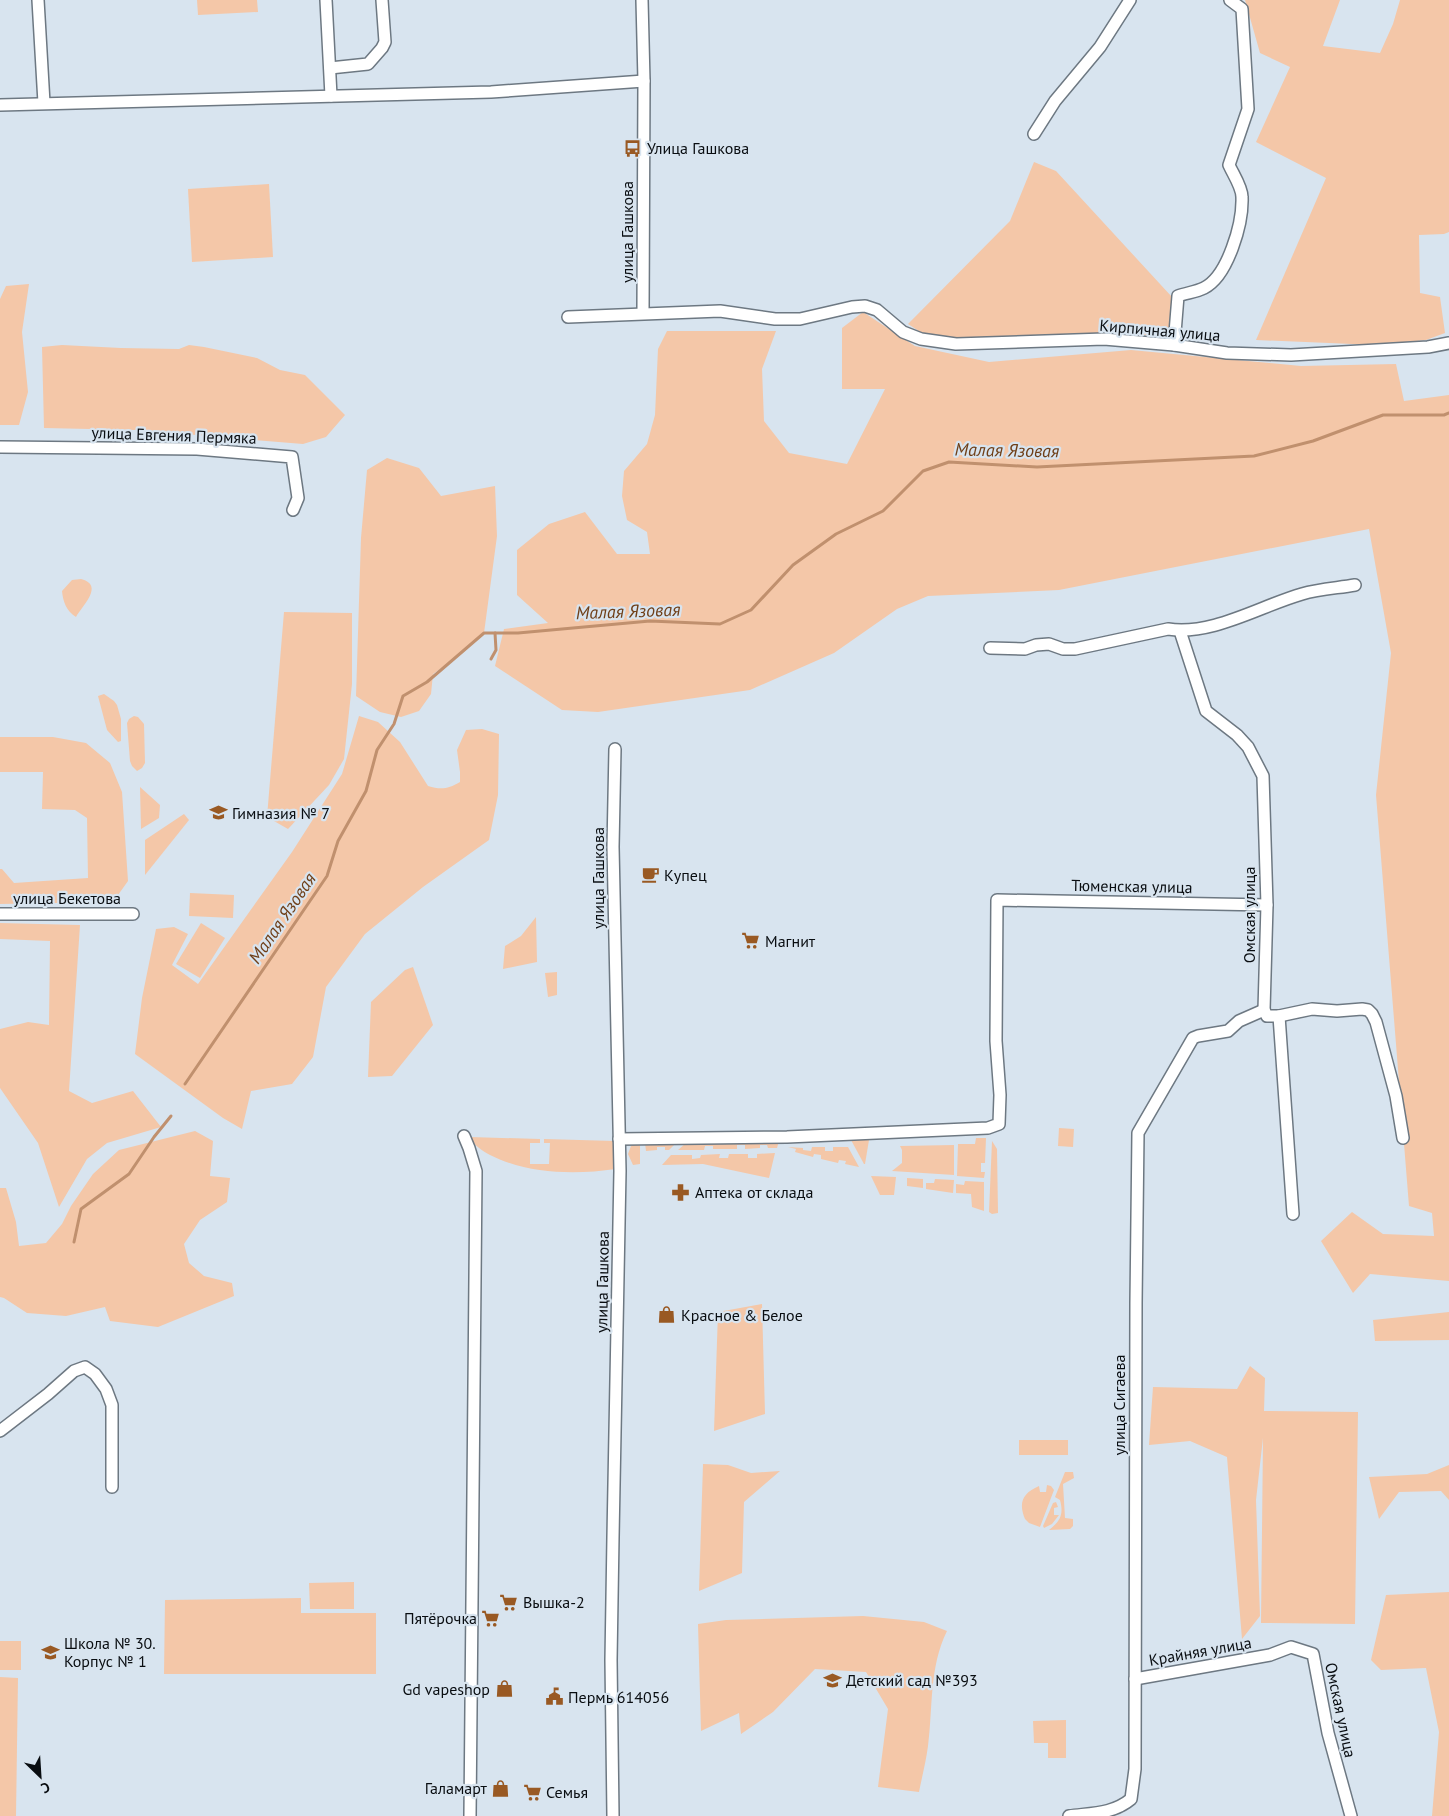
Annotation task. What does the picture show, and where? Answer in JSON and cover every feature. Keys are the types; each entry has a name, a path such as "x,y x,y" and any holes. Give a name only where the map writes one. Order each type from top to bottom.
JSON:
{"street":[{"path":"38,0 44,103"},
{"path":"326,0 331,96"},
{"path":"330,68 368,64 382,48 385,42 382,0"},
{"name":"улица Гашкова","path":"642,0 644,81 643,313"},
{"path":"1034,134 1055,101 1100,46 1130,0"},
{"path":"1174,345 1178,296 1204,288 1218,277 1228,258 1240,222 1243,196 1229,165 1248,109 1242,9 1230,0"},
{"path":"0,106 44,103 491,92 644,81"},
{"name":"Кирпичная улица","path":"643,313 720,311 774,319 800,319 864,306 877,310 903,332 921,339 956,344 1104,339 1174,345 1227,353 1291,355 1428,347 1449,343"},
{"path":"568,317 643,313"},
{"name":"улица Евгения Пермяка","path":"0,447 197,449 292,457 298,498 293,510"},
{"path":"990,648 1024,649 1036,645 1049,644 1062,649 1075,649 1168,628 1180,631 1209,627 1303,594 1355,585"},
{"name":"Омская улица","path":"1180,631 1206,711 1237,734 1248,747 1263,776 1267,905 1264,1010"},
{"name":"улица Гашкова","path":"614,1816 611,1660 620,1191 613,848 615,749"},
{"name":"Тюменская улица","path":"619,1139 787,1137 890,1133 988,1128 1000,1124 996,1041 997,900 1267,905"},
{"name":"улица Бекетова","path":"0,914 133,914"},
{"path":"1264,1010 1267,1016 1279,1016 1312,1009 1368,1010 1376,1022 1396,1096 1403,1138"},
{"name":"улица Сигаева","path":"1069,1816 1110,1811 1122,1806 1131,1799 1135,1769 1138,1133 1193,1038 1228,1031 1239,1021 1264,1010"},
{"path":"1279,1016 1293,1214"},
{"path":"464,1136 470,1148 476,1171 470,1572 472,1650 470,1816"},
{"path":"0,1431 48,1394 74,1370 85,1367 95,1374 106,1389 112,1405 112,1487"},
{"name":"Омская улица","path":"1270,1655 1291,1647 1313,1654 1328,1732 1350,1816"},
{"name":"Крайняя улица","path":"1135,1679 1270,1655"}],"shaded area":[{"path":"197,0 257,0 258,12 198,15"},
{"path":"1245,0 1340,0 1323,46 1380,53 1393,24 1400,0 1449,0 1449,232 1419,235 1420,293 1440,297 1445,333 1426,340 1376,345 1256,340 1326,178 1256,142 1290,67 1260,53"},
{"path":"1034,162 1056,171 1172,297 1168,336 1115,333 957,340 925,335 908,324 1010,221"},
{"path":"269,184 273,257 192,262 188,189"},
{"path":"29,284 22,332 28,392 19,425 0,425 0,299 6,286"},
{"path":"863,312 915,346 989,362 1131,350 1301,366 1396,364 1404,401 1449,395 1449,1281 1370,1274 1353,1293 1321,1241 1352,1212 1383,1234 1434,1236 1432,1213 1409,1206 1376,795 1391,653 1369,529 1059,590 928,596 897,609 834,653 750,690 598,712 562,710 495,666 504,629 548,623 517,595 517,550 549,524 585,512 617,554 650,554 647,532 627,520 622,496 624,471 647,444 655,415 658,349 667,331 776,331 762,369 764,421 789,453 847,464 885,389 842,389 842,328"},
{"path":"62,345 179,349 189,345 257,358 280,370 305,375 345,415 326,437 303,444 136,430 44,428 42,347"},
{"path":"387,458 419,468 441,496 495,486 497,536 484,633 465,651 433,674 431,694 419,711 401,717 380,712 356,696 361,538 367,470"},
{"path":"81,579 88,582 92,591 87,602 76,617 66,606 62,591 72,580"},
{"path":"284,612 352,613 352,684 344,759 329,785 288,829 267,817"},
{"path":"104,694 117,705 121,719 121,741 118,742 107,730 98,696"},
{"path":"134,716 138,717 144,724 145,763 137,771 130,761 127,723"},
{"path":"359,716 378,722 400,742 428,786 437,788 452,786 460,782 457,750 466,730 482,729 499,734 498,795 489,840 423,887 365,934 326,987 313,1057 292,1084 251,1091 242,1129 223,1118 135,1054 142,998 156,929 174,927 188,934 172,965 198,984 292,852 342,774"},
{"path":"0,737 53,737 86,743 110,763 122,792 128,881 113,902 0,904 0,869 14,883 88,878 87,818 75,810 42,809 43,772 0,772"},
{"path":"140,787 160,805 159,818 141,829"},
{"path":"184,814 189,820 145,875 145,840"},
{"path":"190,893 234,895 233,918 189,916"},
{"path":"536,917 537,962 503,969 505,946 521,936"},
{"path":"0,923 80,925 69,1091 92,1103 133,1091 161,1127 107,1143 87,1159 59,1207 38,1143 0,1088 0,1029 28,1022 49,1025 50,941 0,939"},
{"path":"201,923 225,938 200,978 176,964"},
{"path":"413,967 433,1025 392,1076 368,1077 371,1002 405,970"},
{"path":"557,972 557,995 548,997 545,973"},
{"path":"1059,1128 1074,1129 1073,1147 1058,1146"},
{"path":"195,1131 213,1141 210,1176 230,1178 227,1202 200,1220 184,1244 189,1263 204,1276 232,1283 234,1296 158,1327 110,1321 105,1307 66,1316 27,1313 0,1297 0,1188 6,1188 16,1222 19,1246 46,1243 62,1224 71,1206 93,1174 119,1150"},
{"path":"470,1137 540,1139 540,1143 530,1143 530,1164 549,1164 550,1143 544,1143 544,1139 615,1141 616,1169 568,1172 520,1166 481,1150"},
{"path":"976,1138 986,1138 985,1163 981,1163 981,1172 985,1172 984,1178 957,1176 958,1144 975,1144"},
{"path":"851,1140 869,1140 865,1164 864,1164"},
{"path":"779,1141 777,1148 768,1148 767,1145 760,1145 760,1148 745,1149 745,1145 737,1145 737,1149 713,1149 713,1146 705,1146 704,1150 678,1150 686,1143"},
{"path":"992,1141 997,1149 998,1213 992,1214 989,1212"},
{"path":"640,1143 640,1164 633,1165 628,1154 631,1146"},
{"path":"645,1143 676,1143 669,1150 665,1150 665,1147 657,1147 657,1150 646,1151"},
{"path":"954,1145 954,1175 892,1171 902,1163 902,1150 900,1146"},
{"path":"788,1147 803,1148 803,1150 811,1151 812,1147 825,1147 825,1151 833,1151 833,1147 848,1147 859,1167 845,1164 846,1161 839,1160 838,1163 821,1159 821,1155 814,1154 813,1157 795,1152 796,1149"},
{"path":"775,1153 769,1178 703,1164 662,1165 671,1155 692,1155 692,1159 700,1158 701,1155 720,1154 719,1158 728,1158 729,1154 748,1154 748,1158 757,1158 757,1154"},
{"path":"871,1176 896,1177 894,1195 880,1195"},
{"path":"907,1178 923,1179 923,1188 907,1186"},
{"path":"935,1179 954,1180 953,1193 926,1189 926,1183 934,1183"},
{"path":"965,1181 984,1182 984,1211 972,1207 971,1194 956,1193 956,1184 964,1185"},
{"path":"762,1304 765,1414 714,1431 718,1312"},
{"path":"1449,1312 1449,1340 1375,1341 1373,1320"},
{"path":"1250,1366 1265,1378 1264,1411 1358,1412 1355,1624 1261,1623 1263,1438 1256,1500 1260,1616 1242,1639 1227,1457 1190,1441 1149,1445 1153,1387 1237,1389"},
{"path":"1019,1440 1068,1440 1068,1455 1019,1455"},
{"path":"703,1464 728,1465 751,1473 780,1471 744,1502 742,1573 699,1591"},
{"path":"1449,1465 1449,1500 1441,1491 1399,1492 1379,1519 1369,1477 1427,1474"},
{"path":"1065,1472 1073,1472 1074,1478 1063,1484 1065,1518 1073,1519 1073,1526 1070,1529 1049,1530 1056,1524 1061,1514 1060,1500 1055,1497"},
{"path":"1047,1485 1051,1486 1054,1490 1040,1527 1029,1523 1025,1519 1022,1503 1029,1492 1039,1486 1040,1492 1046,1492"},
{"path":"1056,1502 1058,1507 1054,1508 1054,1515 1059,1515 1052,1524 1044,1528 1043,1526 1053,1503"},
{"path":"354,1582 354,1609 310,1609 309,1583"},
{"path":"1449,1592 1449,1816 1432,1816 1439,1732 1426,1668 1381,1670 1371,1660 1386,1595"},
{"path":"301,1598 301,1613 376,1613 376,1674 164,1674 165,1600"},
{"path":"863,1616 924,1622 947,1631 941,1645 934,1673 928,1746 919,1792 878,1787 888,1709 866,1672 815,1669 773,1712 741,1734 739,1713 701,1731 698,1624 726,1620"},
{"path":"0,1641 21,1641 21,1670 0,1670"},
{"path":"0,1677 18,1678 16,1816 0,1816"},
{"path":"1066,1720 1066,1758 1048,1758 1048,1743 1034,1743 1033,1721"}],"waterway":[{"name":"Малая Язовая","path":"185,1084 327,876 338,841 366,791 377,750 394,724 403,696 427,682 484,633 518,633 650,621 720,624 751,610 793,565 836,534 883,511 923,471 949,462 1037,467 1254,456 1313,441 1383,415 1444,415 1449,413"},
{"name":"Малая Язовая","path":"491,659 496,650 495,633"},
{"path":"74,1242 81,1209 129,1174 171,1116"}],"place":[{"name":"Улица Гашкова","path":"633,148"},
{"name":"Гимназия № 7","path":"218,813"},
{"name":"Купец","path":"650,875"},
{"name":"Магнит","path":"751,941"},
{"name":"Аптека от склада","path":"681,1192"},
{"name":"Красное & Белое","path":"667,1315"},
{"name":"Вышка-2","path":"509,1602"},
{"name":"Пятёрочка","path":"491,1618"},
{"name":"Школа № 30. Корпус № 1","path":"50,1652"},
{"name":"Детский сад №393","path":"832,1680"},
{"name":"Gd vapeshop","path":"504,1689"},
{"name":"Пермь 614056","path":"554,1697"},
{"name":"Галамарт","path":"501,1788"},
{"name":"Семья","path":"532,1792"}]}
